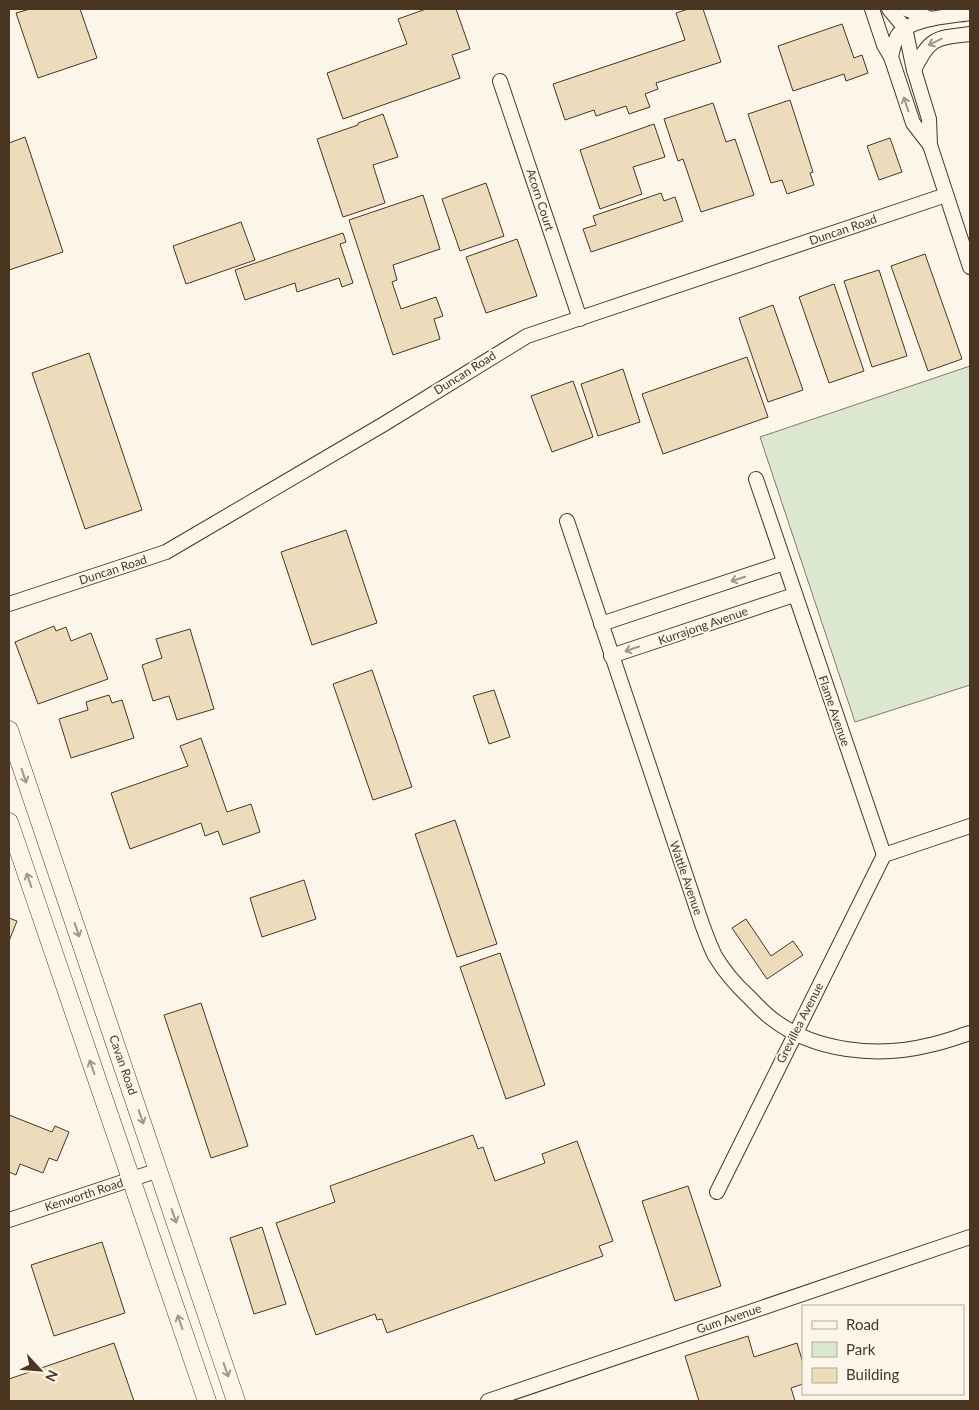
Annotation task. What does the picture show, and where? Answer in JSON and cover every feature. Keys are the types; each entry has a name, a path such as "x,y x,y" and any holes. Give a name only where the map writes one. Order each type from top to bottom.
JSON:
{"main road":[{"name":"Cavan Road","path":"9,730 236,1401"},
{"path":"9,822 207,1401"}],"street":[{"path":"872,9 884,45 891,57 913,123 930,145"},
{"path":"889,9 905,28 914,70 929,118 930,145 970,267"},
{"path":"906,9 931,19"},
{"path":"891,57 894,41 905,28 931,19 970,13"},
{"path":"914,70 927,46 936,40 970,34"},
{"name":"Acorn Court","path":"500,81 580,318"},
{"name":"Duncan Road","path":"9,604 166,552 384,424 527,336 946,195"},
{"name":"Flame Avenue","path":"756,480 884,855"},
{"name":"Wattle Avenue","path":"567,520 702,924 716,956 734,982 770,1018 808,1040 837,1047 867,1052 899,1050 930,1046 970,1033"},
{"path":"601,624 784,564"},
{"name":"Kurrajong Avenue","path":"611,656 794,595"},
{"path":"884,855 970,826"},
{"name":"Grevillea Avenue","path":"717,1192 794,1033 884,855"},
{"name":"Kenworth Road","path":"9,1220 158,1170"},
{"name":"Gum Avenue","path":"488,1401 970,1237"}],"green space":[{"path":"970,366 970,685 855,722 760,437"}],"building":[{"path":"30,9 80,9 97,58 38,78 16,13"},
{"path":"426,9 456,9 470,49 452,55 460,78 343,119 327,73 407,44 398,19"},
{"path":"688,9 703,9 721,62 656,83 658,89 645,94 650,107 629,114 626,106 596,116 594,110 565,120 553,84 685,40 676,13"},
{"path":"842,24 854,58 862,55 868,73 846,81 844,74 793,91 778,46"},
{"path":"790,100 813,172 810,173 814,185 787,194 782,180 771,183 748,114"},
{"path":"713,103 726,142 735,139 754,195 701,212 683,159 678,161 664,119"},
{"path":"383,114 398,157 373,165 385,203 343,217 317,139"},
{"path":"654,124 665,157 633,167 642,194 600,209 580,150"},
{"path":"25,137 63,252 9,270 9,143"},
{"path":"890,138 902,172 879,180 867,146"},
{"path":"486,183 504,236 460,251 442,199"},
{"path":"661,193 664,201 675,197 683,221 591,252 583,229 596,225 593,216"},
{"path":"423,195 440,249 393,265 397,280 392,282 401,309 436,297 443,316 434,319 440,339 393,355 349,220"},
{"path":"241,222 255,260 186,284 173,246"},
{"path":"343,233 346,242 340,244 353,283 342,287 339,278 297,292 295,283 245,300 235,270"},
{"path":"517,239 537,296 486,313 466,257"},
{"path":"925,254 962,359 928,371 891,266"},
{"path":"879,270 907,356 872,367 844,281"},
{"path":"834,284 864,371 829,383 799,297"},
{"path":"773,305 803,390 768,402 739,318"},
{"path":"89,353 142,510 85,529 32,373"},
{"path":"747,357 768,417 663,454 642,394"},
{"path":"623,369 640,422 598,436 581,384"},
{"path":"573,381 593,437 552,452 531,396"},
{"path":"346,530 377,623 312,645 281,552"},
{"path":"54,626 56,631 66,627 71,641 91,633 108,679 38,704 15,642"},
{"path":"190,629 214,709 177,720 169,696 153,701 142,665 162,658 156,639"},
{"path":"372,670 412,787 373,800 333,684"},
{"path":"494,690 510,737 489,744 473,696"},
{"path":"109,695 112,703 122,700 134,738 71,758 59,719 88,710 86,702"},
{"path":"201,738 227,812 251,804 260,832 223,845 218,831 205,836 201,823 130,849 111,793 188,766 180,746"},
{"path":"455,820 497,944 457,957 415,834"},
{"path":"304,880 316,919 262,937 250,898"},
{"path":"9,918 17,921 9,941"},
{"path":"746,919 771,956 793,941 803,955 767,979 732,928"},
{"path":"500,953 545,1085 506,1099 460,967"},
{"path":"201,1003 248,1146 211,1158 164,1015"},
{"path":"9,1115 52,1132 55,1126 69,1132 57,1161 49,1158 43,1173 20,1164 16,1175 9,1172"},
{"path":"473,1135 478,1149 483,1147 495,1181 545,1163 542,1154 577,1141 613,1241 599,1246 603,1256 387,1333 382,1319 377,1320 375,1314 316,1335 276,1223 335,1202 330,1186"},
{"path":"688,1186 721,1286 675,1301 642,1201"},
{"path":"262,1227 286,1304 254,1314 230,1238"},
{"path":"102,1242 125,1313 54,1336 31,1265"},
{"path":"748,1336 754,1357 797,1343 802,1360 802,1384 791,1388 795,1401 699,1401 685,1356"},
{"path":"114,1343 134,1401 9,1401 9,1379"}]}
